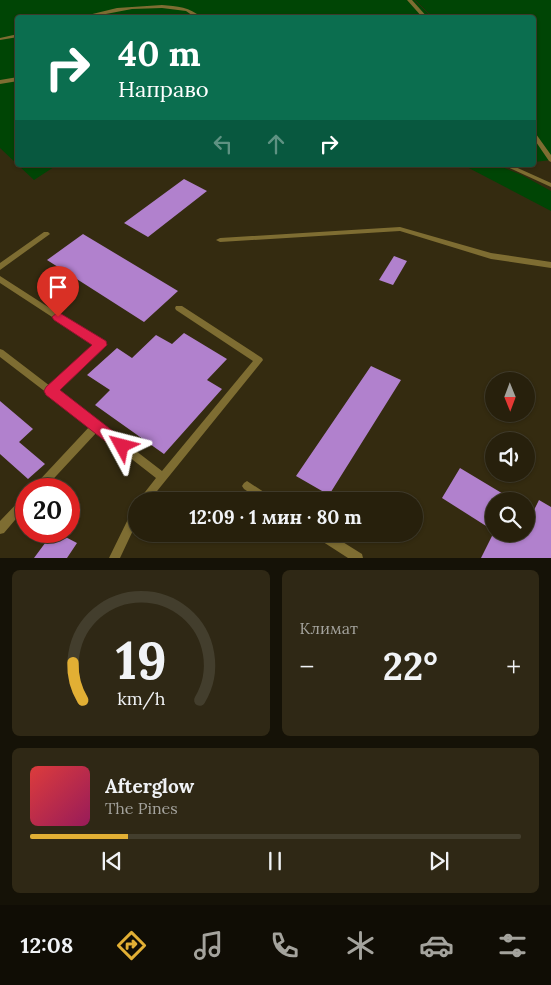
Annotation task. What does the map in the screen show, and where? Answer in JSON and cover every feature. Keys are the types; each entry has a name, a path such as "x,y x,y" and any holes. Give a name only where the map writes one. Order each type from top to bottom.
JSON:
{"lane":[{"path":"409,0 423,15"},
{"path":"88,15 174,8 189,10 196,15"},
{"path":"0,40 15,36"},
{"path":"0,82 15,80"},
{"path":"536,139 551,160"},
{"path":"510,167 551,185"},
{"path":"220,240 400,229 491,256 551,265"},
{"path":"0,267 46,234"},
{"path":"0,279 101,345 50,391"},
{"path":"151,492 259,360 179,308"},
{"path":"0,352 163,478"},
{"path":"47,478 96,426"},
{"path":"247,486 256,492"},
{"path":"0,529 15,512"},
{"path":"114,558 128,530"},
{"path":"333,542 358,558"}],"green space":[{"path":"0,0 414,0 430,15 15,15 15,162 0,148"},
{"path":"415,0 551,0 551,160 536,162 536,15 431,15"},
{"path":"20,167 54,167 34,180"},
{"path":"467,167 502,167 522,175 551,191 551,211"}],"building":[{"path":"184,179 207,191 148,237 124,223"},
{"path":"83,234 178,291 144,322 47,260"},
{"path":"394,256 407,261 393,285 379,280"},
{"path":"184,333 227,359 207,380 222,389 164,454 95,405 110,390 87,375 117,348 132,358 156,335 172,344"},
{"path":"371,366 401,380 331,492 324,492 296,476"},
{"path":"0,401 33,429 19,442 45,464 27,478 0,454"},
{"path":"460,468 500,492 485,492 485,525 442,498"},
{"path":"539,500 551,507 551,558 481,558 489,542 535,542 535,508"},
{"path":"45,543 77,543 67,558 34,558"}],"route":[{"path":"58,317 101,345 50,391 122,446"}]}
